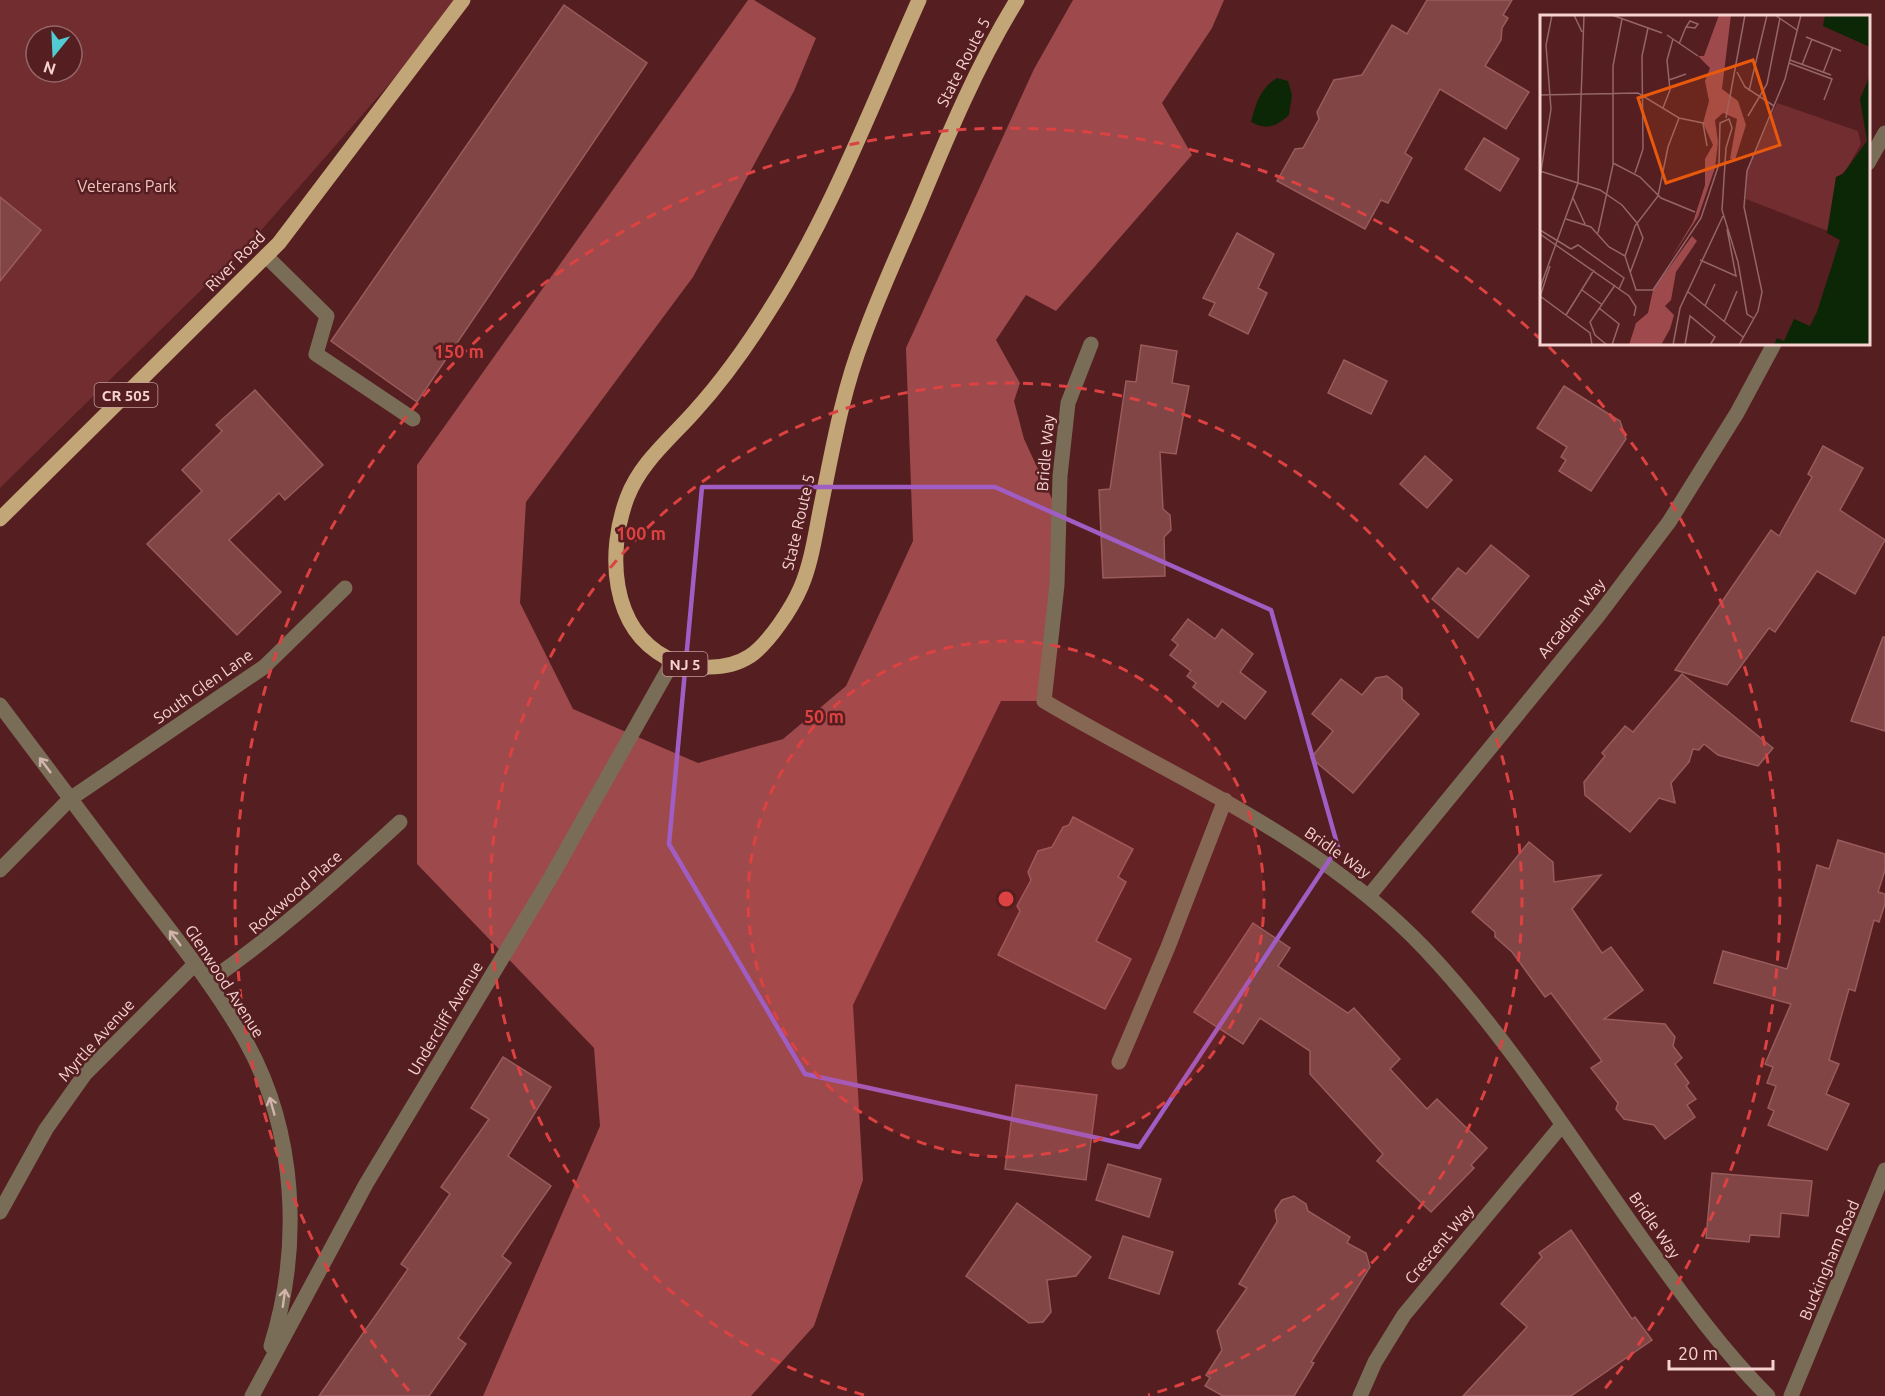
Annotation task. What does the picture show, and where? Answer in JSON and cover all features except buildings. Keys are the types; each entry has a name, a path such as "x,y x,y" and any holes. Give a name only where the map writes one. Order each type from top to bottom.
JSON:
{"main road":[{"name":"River Road","path":"0,519 279,243 463,0"},
{"name":"State Route 5","path":"919,0 818,227 774,302 722,378 648,460 628,495 618,530 615,568 622,605 634,631 654,651 673,661 698,668 728,665 751,655 785,618 802,585 841,410 863,338 958,112 1017,0"}],"street":[{"path":"1870,160 1885,133"},
{"path":"266,256 327,316 316,354 413,419"},
{"name":"Bridle Way","path":"1091,344 1068,403 1060,476 1057,585 1044,701 1225,800 1308,852 1369,896 1425,949 1498,1035 1691,1308 1768,1396"},
{"name":"Arcadian Way","path":"1369,896 1598,616 1670,522 1737,413 1773,345"},
{"name":"South Glen Lane","path":"0,870 70,799 264,667 345,588"},
{"name":"Undercliff Avenue","path":"253,1395 366,1184 551,877 673,661"},
{"name":"Glenwood Avenue","path":"0,705 208,982 244,1040 267,1089 284,1148 291,1202 290,1256 282,1310 253,1395"},
{"path":"1119,1062 1168,947 1225,800"},
{"name":"Rockwood Place","path":"208,982 264,942 335,883 400,822"},
{"name":"Myrtle Avenue","path":"0,1212 46,1128 85,1074 195,964"},
{"name":"Crescent Way","path":"1360,1396 1375,1362 1404,1315 1562,1125"},
{"name":"Buckingham Road","path":"1791,1396 1885,1170"}],"highlighted area":[{"path":"702,487 995,487 1271,610 1338,847 1139,1147 805,1074 669,844"}],"green space":[{"name":"Veterans Park","path":"0,0 463,0 257,235 0,488"}],"shaded area":[{"path":"748,0 754,0 816,38 794,91 693,277 526,502 520,603 573,709 698,763 783,739 846,686 913,541 906,348 1034,69 1073,0 1224,0 1212,28 1162,103 1192,155 1056,311 1026,295 996,340 1020,383 1014,401 1024,439 1059,514 1044,701 1001,701 853,1005 863,1180 814,1326 751,1396 483,1396 600,1126 594,1048 417,864 417,465"},
{"path":"1277,78 1288,81 1292,95 1289,115 1280,122 1267,127 1251,122 1260,97 1266,87"}]}
